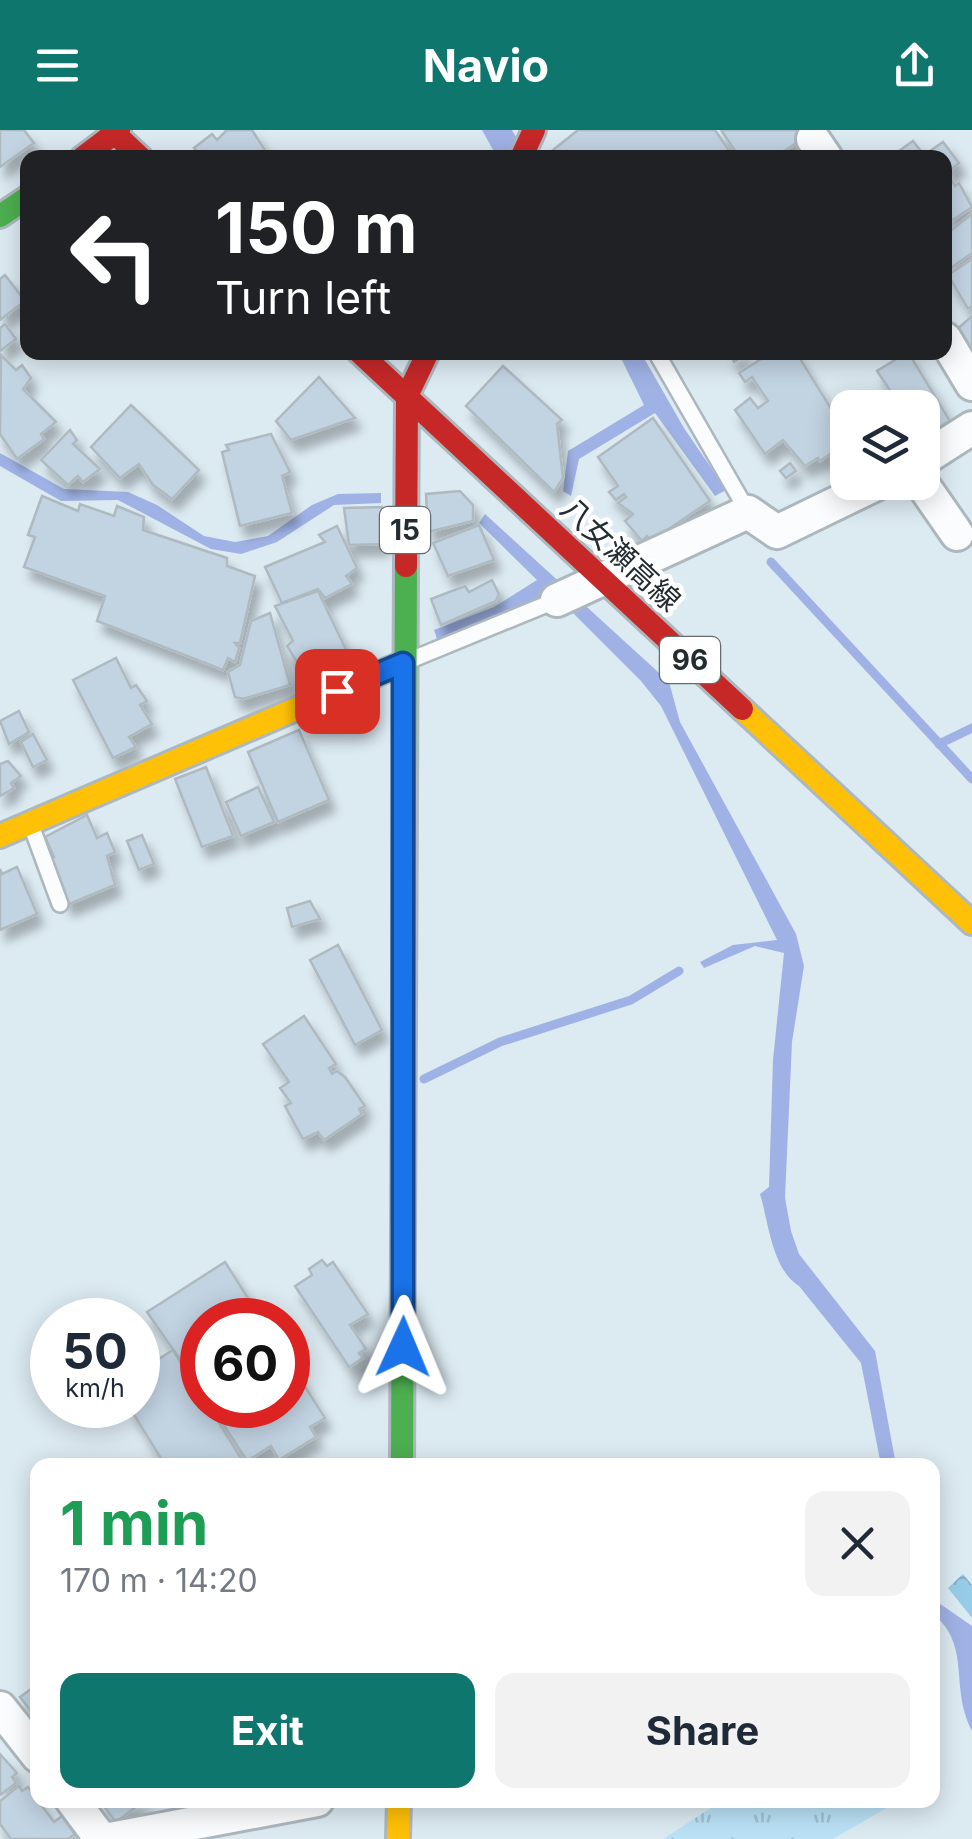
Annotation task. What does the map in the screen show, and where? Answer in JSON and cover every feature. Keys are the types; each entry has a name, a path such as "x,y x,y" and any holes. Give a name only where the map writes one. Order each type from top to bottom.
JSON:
{"main road":[{"path":"92,150 115,131 133,150"},
{"name":"八女瀬高線","path":"368,360 972,924"},
{"path":"407,396 424,360"},
{"name":"15","path":"402,1458 407,396"},
{"path":"0,836 30,822 57,795 403,663"},
{"path":"398,1839 399,1808"}],"street":[{"path":"952,351 972,384"},
{"path":"940,448 972,428"},
{"path":"566,596 748,512 777,532 843,500"},
{"path":"934,500 957,534"},
{"path":"0,1708 30,1746"},
{"path":"78,1808 102,1839"},
{"path":"110,1839 275,1808"}],"lane":[{"path":"661,360 748,512"},
{"path":"403,663 566,596"},
{"path":"30,822 60,904"}],"green space":[{"path":"963,1574 972,1585 972,1618 948,1588"},
{"path":"711,1808 886,1808 833,1839 663,1839"}],"shaded area":[{"path":"482,130 512,130 524,150 493,150"},
{"path":"622,360 645,360 726,490 715,496 655,413 579,459 571,496 563,491 568,451 644,405"},
{"path":"0,453 64,489 128,492 157,505 204,536 235,542 268,536 312,505 338,494 381,493 381,503 334,505 277,542 241,554 211,549 118,500 61,501 0,466"},
{"path":"485,514 669,682 680,722 796,934 804,966 792,1042 785,1198 791,1231 799,1254 875,1351 895,1458 880,1458 861,1363 783,1269 760,1194 769,1187 773,1060 784,953 755,946 704,968 700,962 733,945 777,940 661,706 557,597 439,645 434,630 494,607 537,580 479,523"},
{"path":"940,1604 972,1626 972,1731 965,1714 956,1653 940,1621"}],"building":[{"path":"0,130 24,130 34,143 0,167"},
{"path":"227,130 252,130 265,150 194,148 212,134 217,140"},
{"path":"578,130 715,130 729,150 553,150"},
{"path":"721,130 815,130 786,150 735,150"},
{"path":"913,141 920,150 900,150"},
{"path":"943,142 949,150 931,150"},
{"path":"952,181 955,186 959,183 972,207 952,220"},
{"path":"972,214 972,253 952,267 952,230"},
{"path":"972,259 972,306 968,309 952,282 952,272"},
{"path":"5,275 20,294 20,305 0,320 0,279"},
{"path":"972,316 972,357 955,331"},
{"path":"5,324 16,339 0,351 0,328"},
{"path":"1,355 16,370 22,365 31,378 23,389 56,422 41,434 44,439 17,459 0,434"},
{"path":"759,360 801,360 830,407 830,454 805,466 783,440 765,454 735,410 750,398 758,408 768,401 752,377 745,382 739,373"},
{"path":"895,360 913,360 931,390 890,390 877,371"},
{"path":"503,366 562,420 557,424 563,478 554,492 466,406"},
{"path":"319,377 355,418 291,440 276,421"},
{"path":"131,405 199,470 172,499 153,485 139,464 120,478 91,447"},
{"path":"940,405 950,421 940,427"},
{"path":"653,418 710,501 651,541 647,536 642,541 625,521 633,514 618,503 626,497 624,494 616,500 609,492 618,486 598,457"},
{"path":"70,430 77,440 73,444 100,469 83,482 78,476 68,485 41,460"},
{"path":"271,434 290,472 282,476 292,513 240,526 222,452 229,450 226,445"},
{"path":"790,463 796,471 786,478 780,471"},
{"path":"460,491 473,505 473,521 428,532 426,494"},
{"path":"42,496 78,511 80,504 114,516 117,506 144,517 143,530 227,558 227,566 255,576 240,643 235,643 239,648 235,662 228,658 223,670 97,621 105,596 24,567 35,537 28,535"},
{"path":"382,507 384,544 349,545 344,508"},
{"path":"479,525 494,560 448,576 433,543"},
{"path":"337,526 357,568 346,576 352,584 325,598 318,589 282,603 265,567 325,542 319,535"},
{"path":"492,580 499,594 496,601 441,625 431,599 465,586 469,592"},
{"path":"318,591 350,658 312,674 304,658 297,662 287,646 293,641 275,606"},
{"path":"270,613 290,685 243,699 235,697 228,672 240,665 251,621"},
{"path":"116,658 131,688 136,685 147,701 140,705 152,724 129,737 136,747 113,758 73,680"},
{"path":"19,711 29,732 9,744 0,721"},
{"path":"299,730 329,800 278,822 248,752"},
{"path":"33,734 47,760 33,767 21,742"},
{"path":"8,761 21,776 11,783 14,788 0,796 0,764"},
{"path":"206,767 233,836 202,847 175,779"},
{"path":"258,787 274,822 241,836 226,802"},
{"path":"87,815 97,838 107,833 115,852 107,856 115,885 67,905 48,859 54,857 45,837"},
{"path":"142,835 154,864 139,870 127,841"},
{"path":"17,867 37,914 0,930 0,869 2,874"},
{"path":"310,901 320,919 292,927 287,908"},
{"path":"338,945 382,1030 355,1045 310,960"},
{"path":"304,1016 336,1064 329,1068 332,1074 337,1071 345,1077 365,1106 359,1109 362,1114 324,1140 318,1132 303,1139 285,1106 291,1103 280,1088 289,1082 263,1044"},
{"path":"322,1260 327,1266 333,1262 368,1314 350,1325 366,1349 359,1353 363,1358 349,1367 310,1308 310,1298 303,1298 295,1286 312,1275 309,1269"},
{"path":"225,1262 248,1298 180,1298 180,1359 160,1331 160,1304"},
{"path":"173,1350 180,1361 180,1428 222,1428 241,1458 161,1458 142,1428 160,1428 160,1358"},
{"path":"310,1394 325,1418 310,1427"},
{"path":"310,1427 316,1437 282,1458 278,1458 271,1446 245,1458 226,1428"},
{"path":"30,1690 30,1710 20,1697"},
{"path":"0,1754 17,1773 12,1777 16,1783 0,1795"},
{"path":"19,1786 22,1791 28,1787 30,1808 44,1808 54,1822 62,1816 75,1834 68,1839 11,1839 0,1824 0,1801"},
{"path":"105,1808 134,1808 116,1822"}],"waterway":[{"path":"771,562 972,779"},
{"path":"939,744 972,728"},
{"path":"424,1079 500,1042 631,1000 679,971"}],"traffic: fast":[{"path":"0,216 20,202"},
{"path":"402,1458 406,566"}],"traffic: slow":[{"path":"0,836 403,663"},
{"path":"742,709 972,923"},
{"path":"398,1839 399,1808"}],"traffic: jam":[{"path":"111,130 132,150"},
{"path":"93,150 119,130"},
{"path":"525,150 534,130"},
{"path":"368,360 742,709"},
{"path":"407,396 424,360"},
{"path":"406,566 407,396"}],"route":[{"path":"337,691 403,663 403,1347"}]}
